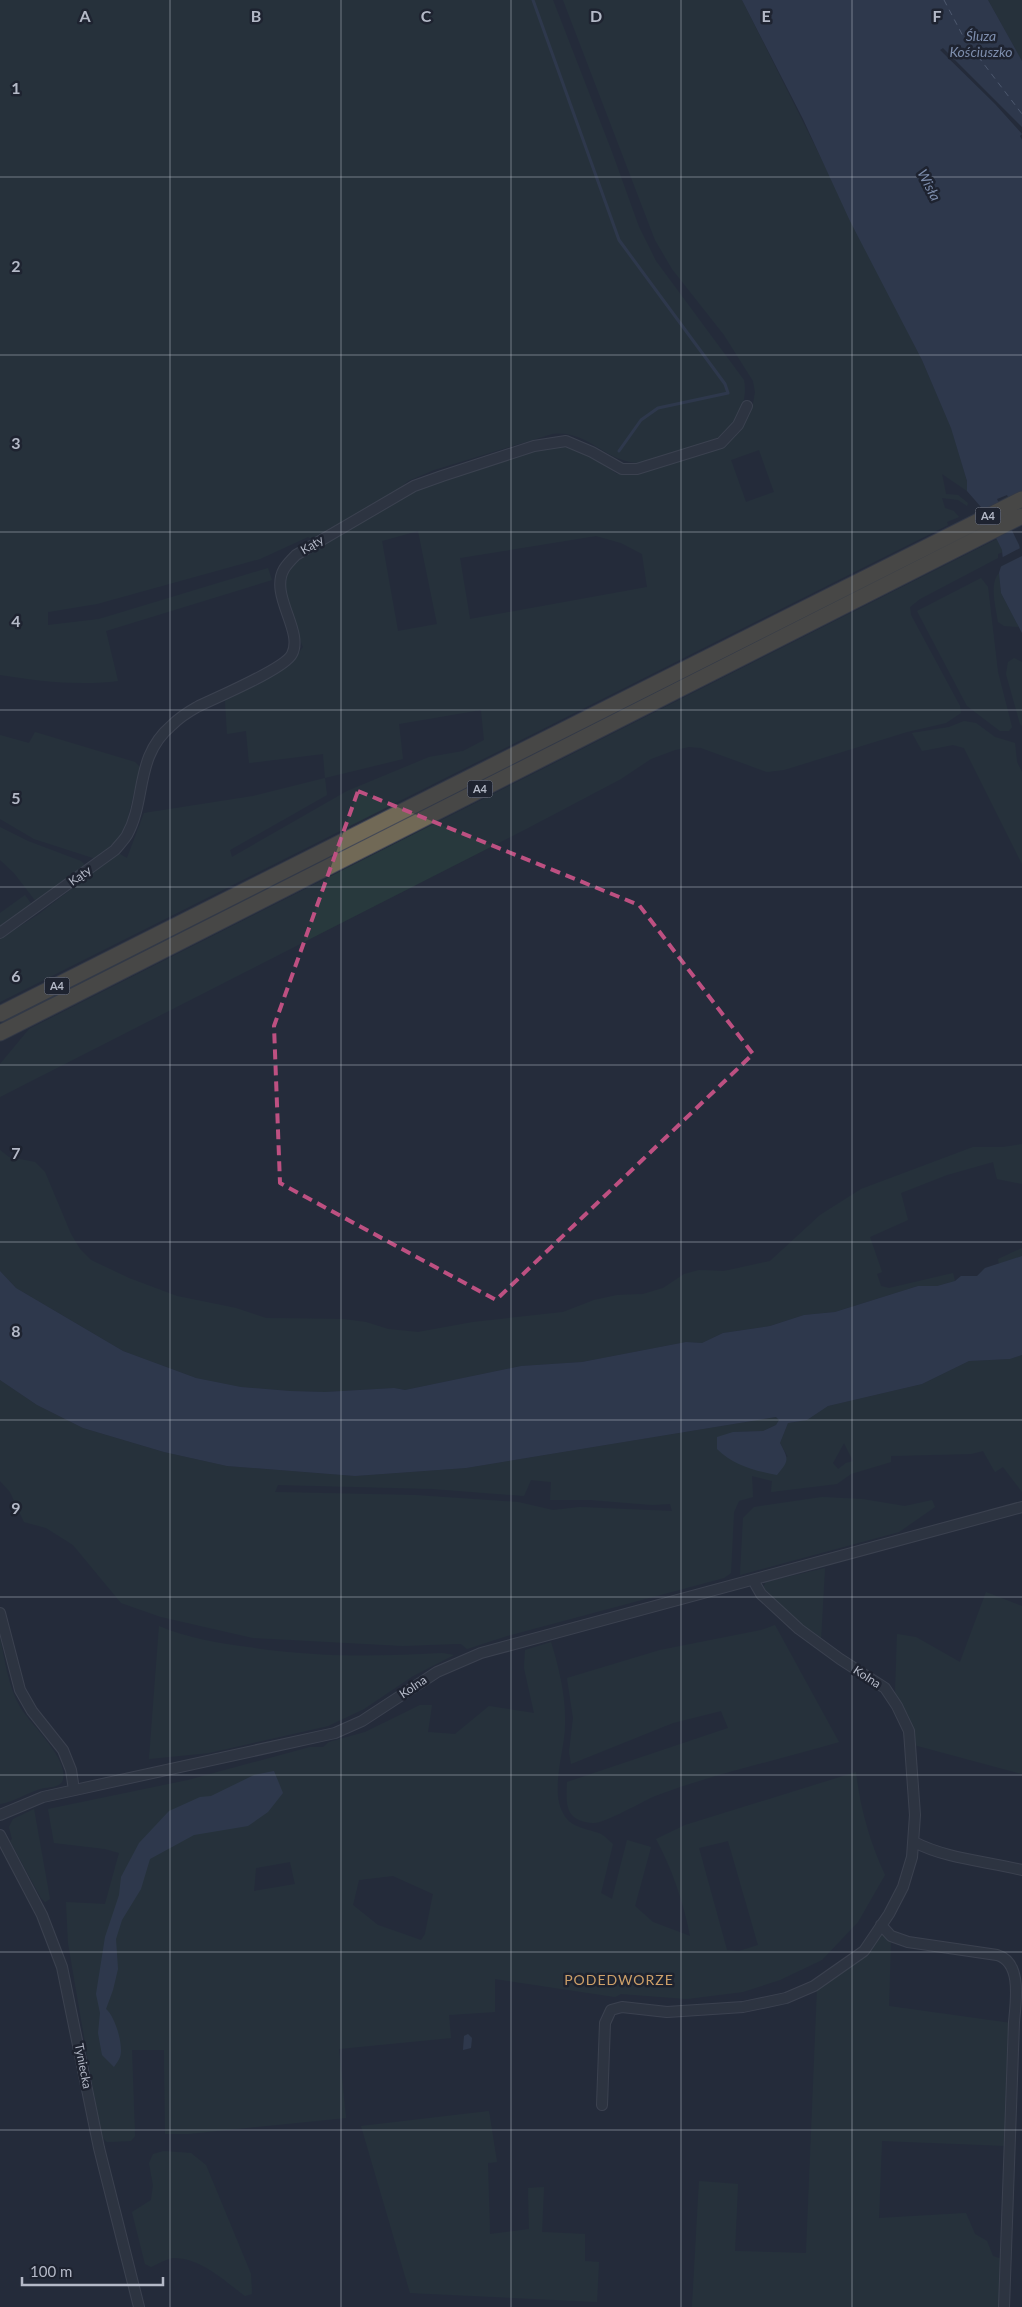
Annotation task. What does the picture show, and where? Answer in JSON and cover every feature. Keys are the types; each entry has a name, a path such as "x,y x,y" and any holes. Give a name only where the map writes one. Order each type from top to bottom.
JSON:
{"highway":[{"name":"A4","path":"0,1032 958,540 1022,500"},
{"name":"A4","path":"0,1014 958,540 1022,516"}],"street":[{"name":"Kąty","path":"0,933 115,850 126,836 132,822 142,775 156,743 172,724 196,708 276,667 292,654 295,641 282,598 280,583 283,570 296,554 414,486 442,476 534,446 566,441 592,452 622,469 637,469 722,443 738,426 747,406"},
{"name":"Kolna","path":"0,1815 32,1800 328,1735 362,1721 437,1672 481,1653 1022,1507"},
{"name":"Kolna","path":"602,2105 605,2023 611,2010 622,2008 667,2012 744,2008 786,1998 814,1986 864,1951 903,1887 912,1857 916,1815 909,1732 898,1706 885,1688 840,1659 799,1629 761,1594 753,1580"},
{"path":"0,1613 20,1690 32,1711 63,1750 71,1770 74,1790"},
{"name":"Tyniecka","path":"0,1835 42,1914 62,1967 99,2148 139,2307"},
{"path":"914,1842 925,1848 957,1857 1022,1870"},
{"path":"881,1925 891,1936 908,1942 997,1955 1004,1957 1014,1966 1017,1981 1004,2307"}],"highlighted area":[{"path":"358,791 639,905 753,1054 496,1300 280,1183 274,1026"}],"shaded area":[{"path":"0,0 553,0 639,227 656,261 744,380 744,397 740,414 730,429 717,439 643,463 630,462 618,458 576,437 565,434 552,434 434,470 408,481 397,491 311,539 308,537 260,559 97,604 48,612 48,625 99,619 268,568 272,580 106,631 118,681 73,683 0,675"},
{"path":"563,0 742,0 922,360 951,427 967,481 967,491 942,474 946,494 958,495 968,503 967,506 958,500 942,498 945,508 954,511 959,517 947,522 948,525 0,1002 0,939 39,914 118,853 127,858 144,813 253,796 325,778 323,754 249,763 246,731 227,734 225,700 291,664 303,647 289,609 285,588 285,579 289,567 301,556 412,492 448,477 550,446 566,444 589,454 617,474 640,473 726,445 741,429 753,404 755,392 753,381 724,335 672,269 655,240","holes":["759,450 774,492 746,502 731,460","418,531 437,624 398,631 382,541","596,536 621,543 642,554 647,587 470,619 460,558","481,710 484,740 463,751 429,757 347,791 232,857 230,850 327,795 325,778 403,759 399,724"]},
{"path":"988,0 1022,0 1022,61"},
{"path":"997,539 1003,552 998,554 998,558 920,599 910,607 911,615 960,706 961,713 946,723 907,732 784,770 767,772 701,748 689,747 651,759 621,779 528,828 0,1097 0,1064 29,1029"},
{"path":"999,573 1001,593 1019,627 1004,626 998,622 994,583"},
{"path":"981,578 988,587 998,672 1012,727 1009,731 1000,731 967,706 917,611"},
{"path":"1014,658 1022,662 1022,726 1006,674 1008,662"},
{"path":"964,721 976,723 995,737 1015,743 1017,762 1022,772 1022,864 964,748 953,745 922,751 912,733 949,727"},
{"path":"35,732 135,762 140,767 125,830 113,845 96,859 34,839 0,819 0,735 29,743"},
{"path":"0,827 28,841 81,861 84,864 83,870 37,903 14,873 0,860"},
{"path":"25,895 32,905 0,928 0,913"},
{"path":"1022,1144 1022,1184 997,1179 993,1162 947,1175 901,1193 908,1220 870,1237 882,1272 877,1274 881,1286 889,1288 953,1273 955,1281 937,1286 918,1286 835,1312 804,1315 770,1326 723,1333 702,1343 686,1342 582,1362 521,1366 405,1390 394,1388 325,1392 290,1391 241,1387 196,1378 123,1351 16,1288 0,1271 0,1150 9,1157 35,1162 45,1172 71,1234 80,1249 91,1260 129,1278 177,1296 236,1308 266,1318 343,1319 366,1322 388,1329 418,1332 473,1322 563,1312 594,1300 617,1295 643,1294 663,1288 684,1274 699,1270 724,1271 770,1261 820,1215 861,1189 973,1147 1003,1147"},
{"path":"1022,1248 1022,1256 999,1264 998,1259"},
{"path":"1022,1355 1022,1492 1003,1467 995,1472 983,1451 971,1454 891,1456 891,1462 851,1474 837,1484 771,1492 772,1481 752,1476 753,1497 739,1501 734,1512 731,1573 724,1578 507,1636 467,1649 461,1644 403,1646 253,1638 161,1617 121,1603 73,1545 46,1528 24,1522 10,1492 0,1481 0,1380 37,1405 83,1428 164,1452 227,1466 355,1476 466,1468 776,1417 779,1420 776,1425 763,1431 733,1432 788,1457 780,1443 788,1423 807,1420 828,1406 922,1384 969,1361 1010,1359","holes":["844,1443 853,1461 846,1463 838,1469 833,1463","531,1480 551,1482 550,1500 590,1500 652,1505 670,1504 672,1511 580,1507 553,1510 518,1502 415,1495 275,1492 278,1485 433,1489 524,1496"]},
{"path":"822,1497 862,1499 905,1506 932,1500 935,1507 899,1532 740,1575 743,1518 754,1507"},
{"path":"825,1568 821,1640 793,1619 763,1587 766,1582"},
{"path":"986,1592 1022,1606 1022,1774 914,1745 908,1715 895,1695 897,1634 916,1637 960,1662"},
{"path":"775,1625 839,1742 677,1788 597,1823 583,1821 572,1815 567,1804 567,1782 728,1728 721,1711 673,1723 571,1764 569,1752 573,1718 567,1678 660,1650 761,1630"},
{"path":"159,1626 180,1634 214,1642 296,1653 393,1655 442,1653 454,1655 413,1676 364,1709 328,1726 209,1753 149,1759"},
{"path":"0,1637 7,1673 16,1699 60,1761 63,1779 57,1786 40,1789 0,1804"},
{"path":"551,1642 557,1662 565,1714 558,1783 560,1806 564,1815 571,1823 601,1834 613,1844 601,1893 612,1899 627,1840 651,1847 635,1906 653,1922 690,1936 677,1886 656,1839 685,1825 856,1772 866,1825 885,1875 858,1922 822,1960 780,1980 743,1992 687,1999 621,1994 615,1997 495,1979 495,2012 449,2015 451,2038 339,2049 346,2118 188,2134 165,2134 164,2050 132,2050 135,2136 131,2141 107,2142 101,2136 68,1943 66,1902 105,1904 119,1853 105,1849 54,1843 48,1809 188,1780 310,1747 323,1747 329,1742 365,1732 420,1705 432,1705 428,1732 455,1734 489,1706 534,1713 524,1668 525,1650","holes":["728,1841 758,1945 739,1951 727,1950 699,1848","290,1862 295,1884 254,1891 256,1868","393,1876 433,1894 425,1934 421,1940 378,1925 353,1905 359,1880"]},
{"path":"34,1809 50,1899 45,1902 10,1841 12,1839 9,1827 13,1819"},
{"path":"882,1933 891,1940 889,2006 1011,2023 1008,2146 882,2141 879,2218 966,2213 975,2234 987,2241 993,2256 1002,2259 1002,2307 692,2307 699,2181 738,2184 735,2251 806,2253 817,1989"},
{"path":"489,2111 497,2162 488,2163 490,2234 529,2229 528,2188 544,2187 542,2232 585,2234 585,2261 599,2262 597,2302 410,2293 361,2126"},
{"path":"164,2151 191,2153 206,2165 251,2274 252,2294 245,2296 221,2277 193,2261 173,2258 151,2267 145,2264 132,2212 151,2200 153,2185 149,2163 153,2154"}],"water":[{"path":"742,0 988,0 1022,61 1022,127 943,48 940,50 995,104 1022,134 1020,136 1022,140 1022,524 1007,495 997,499 1019,545 1022,557 1022,633 1001,593 999,573 1003,560 1002,550 981,507 967,491 967,481 951,428 922,360 850,221 803,119"},
{"path":"1022,1256 1022,1355 1010,1359 969,1361 922,1384 828,1406 807,1420 788,1423 780,1443 785,1453 786,1463 777,1475 745,1466 723,1455 717,1449 717,1437 733,1432 763,1431 776,1425 779,1420 776,1417 466,1468 355,1476 227,1466 164,1452 83,1428 37,1405 0,1380 0,1271 16,1288 123,1351 196,1378 241,1387 325,1392 394,1388 405,1390 521,1366 582,1362 686,1342 702,1343 723,1333 770,1326 804,1315 835,1312 918,1286 937,1286 955,1281 961,1276 977,1276 985,1268"},
{"path":"274,1771 283,1793 268,1812 248,1826 194,1835 150,1859 141,1889 122,1920 116,1939 118,1969 106,2009 113,2018 121,2046 120,2057 114,2067 102,2055 98,2033 100,2013 96,1994 105,1937 119,1895 121,1877 139,1843 169,1811 200,1797 211,1796 254,1775"},
{"path":"468,2034 472,2038 471,2048 463,2050 464,2036"}],"pier":[{"path":"1022,547 1022,556 998,568 1001,558"}],"waterway":[{"path":"533,0 619,240 725,384 728,393 658,408 641,420 619,451"}],"ferry route":[{"path":"944,0 964,38 1022,114"}],"district":[{"name":"PODEDWORZE","path":"619,1980"}],"water label":[{"name":"Śluza Kościuszko","path":"981,44"},
{"name":"Wisła","path":"929,185"}]}
